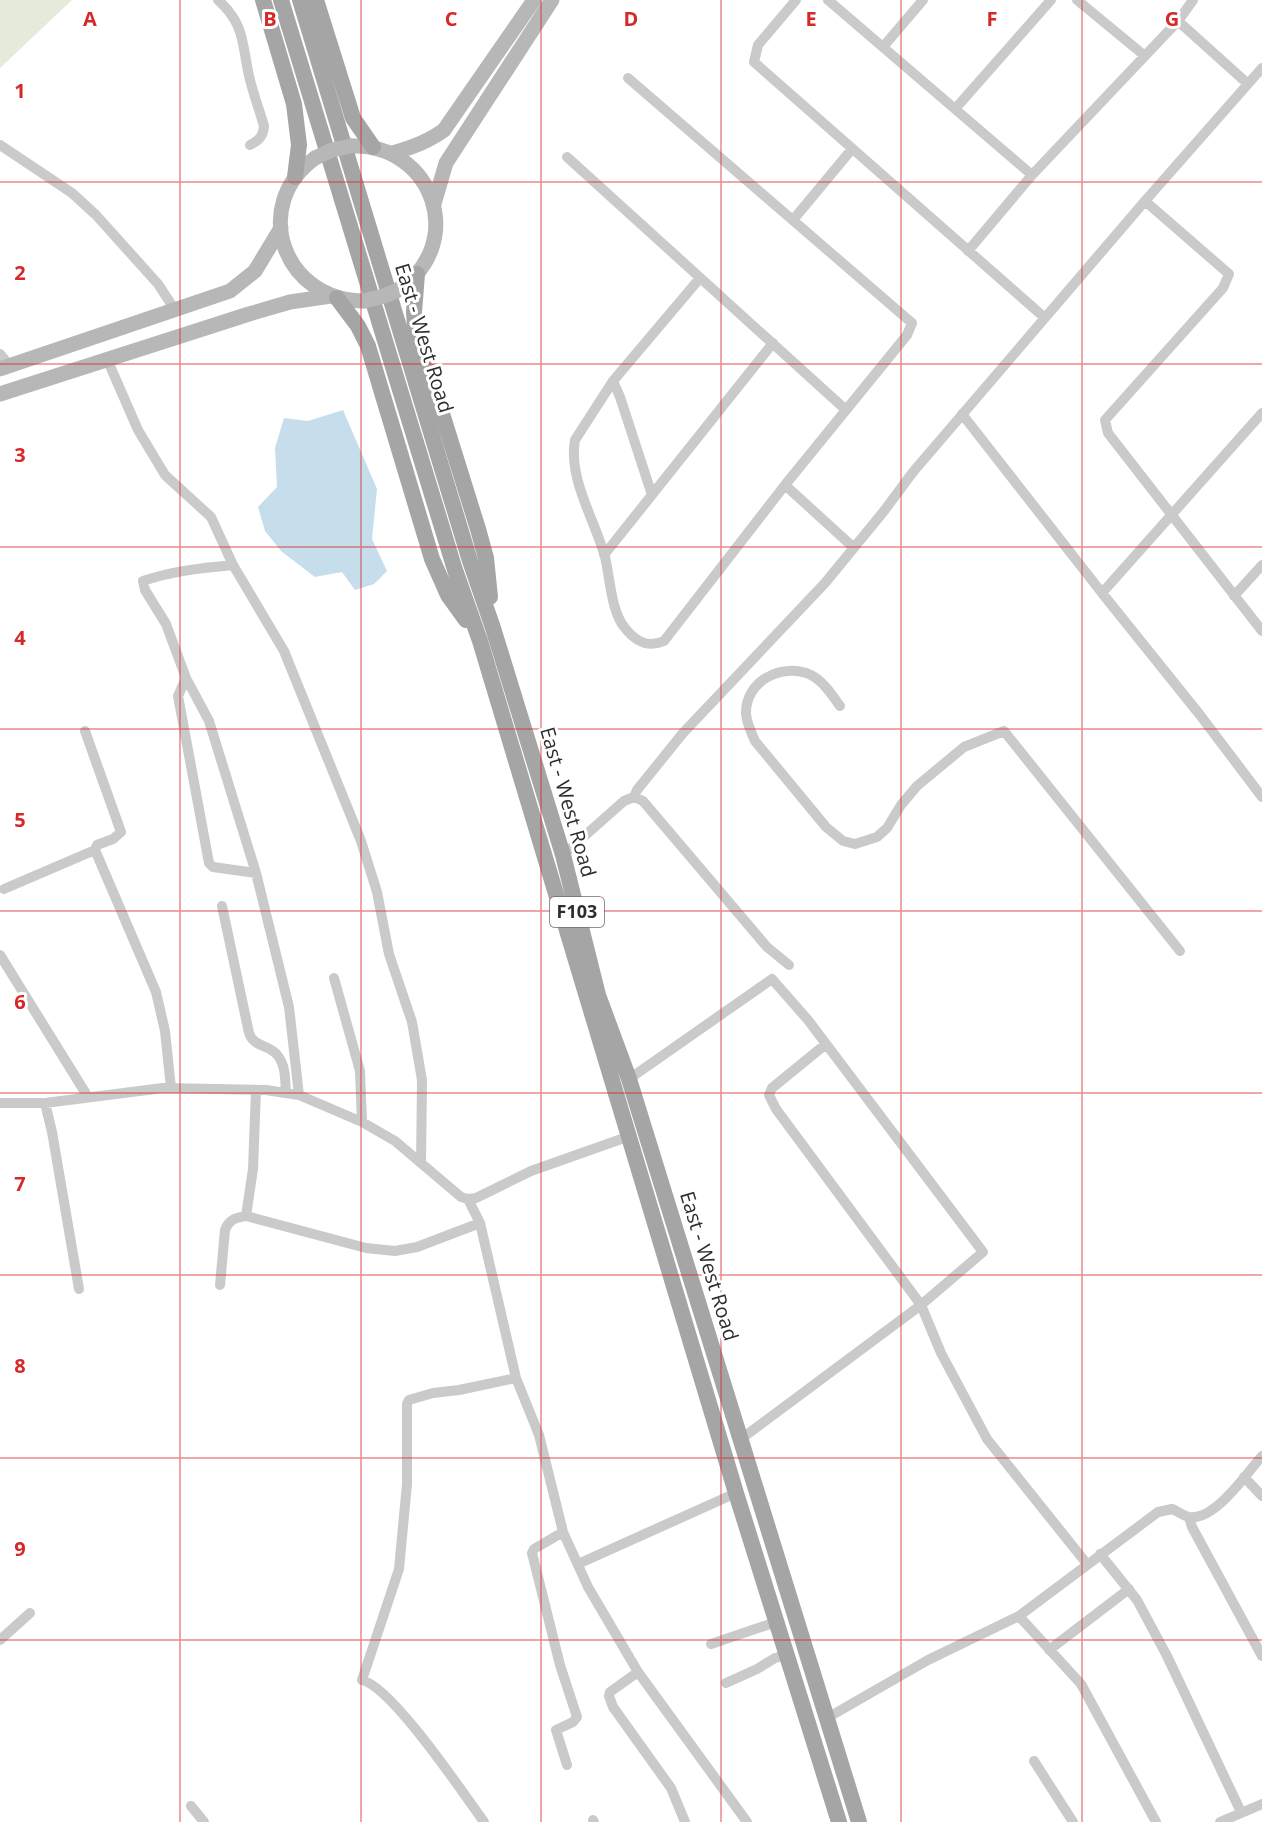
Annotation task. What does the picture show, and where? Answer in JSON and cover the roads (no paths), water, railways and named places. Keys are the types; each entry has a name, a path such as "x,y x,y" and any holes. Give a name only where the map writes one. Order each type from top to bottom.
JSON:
{"main road":[{"path":"263,0 294,104 299,145 295,177 283,202 281,228 285,248 298,272 313,286 334,297 358,326 368,346 432,559 448,594 480,641"},
{"name":"East - West Road","path":"281,0 451,559 480,641 735,1493 839,1822"},
{"name":"East - West Road","path":"300,0 470,561 563,855 598,995 629,1079 859,1822"},
{"path":"316,0 353,118 373,147"},
{"path":"392,153 426,141 444,130 534,0"},
{"path":"434,204 446,163 552,0"},
{"path":"0,394 290,302 334,297 364,301 384,296 396,291 417,274 433,244 436,224 434,204 429,192 409,164 392,153 373,147 351,146 332,150 315,158 295,177"},
{"path":"3,362 230,291 245,280 263,260 281,228"},
{"path":"417,274 415,327 486,558 493,628"}],"street":[{"path":"218,0 230,10 237,22 264,126 259,140 250,145"},
{"path":"796,0 758,45 754,62 1045,318"},
{"path":"828,0 1032,175"},
{"path":"883,47 923,0"},
{"path":"955,109 1051,0"},
{"path":"1077,0 1145,56"},
{"path":"968,251 1032,175 1178,21 1193,0"},
{"path":"1178,21 1248,84"},
{"path":"563,855 624,801 634,797 637,790 683,733 825,583 962,414 1262,68"},
{"path":"628,78 912,323 907,335 785,485 664,641 654,645 639,642 623,627 617,613 604,555 579,487 573,449 575,440 612,381 700,278"},
{"path":"0,145 80,200 158,284 175,310"},
{"path":"793,220 852,149"},
{"path":"567,156 846,410"},
{"path":"1145,201 1229,274 1223,288 1106,420 1108,433 1262,631"},
{"path":"604,555 773,343"},
{"path":"107,359 138,430 165,475 212,516 233,565 284,651 333,777 361,841 377,892 389,954 412,1022 422,1080 421,1163"},
{"path":"612,381 620,397 652,495"},
{"path":"1102,593 1262,413"},
{"path":"962,414 1262,797"},
{"path":"785,485 853,547"},
{"path":"233,565 186,570 143,581 145,590 166,624 186,678 208,721 256,873 289,1006 299,1095"},
{"path":"1234,596 1262,565"},
{"path":"840,706 825,686 813,676 799,671 784,670 769,675 758,685 749,697 746,712 748,727 755,741 835,836 855,844 877,837 906,799 931,773 964,747 1004,731 1180,951"},
{"path":"186,678 178,696 209,863 213,867 256,873"},
{"path":"4,889 95,850 97,845 113,839 121,832 85,731"},
{"path":"634,797 643,801 767,947 789,965"},
{"path":"95,850 156,992 165,1031 171,1088"},
{"path":"222,906 249,1033 255,1043 273,1050 279,1057 283,1065 286,1093"},
{"path":"0,955 88,1097"},
{"path":"334,978 360,1071 362,1122"},
{"path":"629,1079 772,979 826,1044 983,1252 921,1305 741,1439"},
{"path":"826,1044 772,1088 769,1095 776,1109 921,1305 941,1353 987,1439 1087,1564"},
{"path":"0,1103 45,1103 171,1088 256,1090 299,1095 362,1122 395,1141 461,1197 468,1199 476,1198 531,1170 627,1137"},
{"path":"246,1216 253,1169 256,1090"},
{"path":"45,1103 79,1289"},
{"path":"468,1199 480,1223 516,1378 539,1435 564,1532 588,1587 638,1672 746,1822"},
{"path":"220,1285 227,1224 235,1218 246,1216 366,1248 394,1251 417,1247 480,1223"},
{"path":"484,1822 438,1758 383,1692 370,1682 362,1680 399,1569 407,1484 407,1404 409,1400 433,1393 516,1378"},
{"path":"827,1718 928,1660 1019,1616 1158,1512 1172,1509 1188,1517 1203,1516 1214,1509 1262,1456"},
{"path":"1244,1476 1262,1496"},
{"path":"578,1564 735,1493"},
{"path":"1188,1517 1262,1656"},
{"path":"564,1532 534,1548 532,1553 560,1665 576,1717 573,1722 556,1730 567,1766"},
{"path":"1100,1554 1129,1589 1167,1656 1240,1812"},
{"path":"1049,1650 1129,1589"},
{"path":"0,1640 30,1613"},
{"path":"1019,1616 1082,1684 1156,1822"},
{"path":"711,1644 776,1622"},
{"path":"726,1683 786,1655"},
{"path":"638,1672 610,1692 609,1696 613,1707 671,1788 685,1822"},
{"path":"1034,1761 1073,1822"},
{"path":"1220,1822 1262,1804"},
{"path":"191,1806 204,1822"}],"water":[{"path":"343,410 377,489 372,539 387,571 374,584 355,590 342,572 315,577 281,551 265,531 258,507 277,487 275,448 284,418 308,421"}]}
